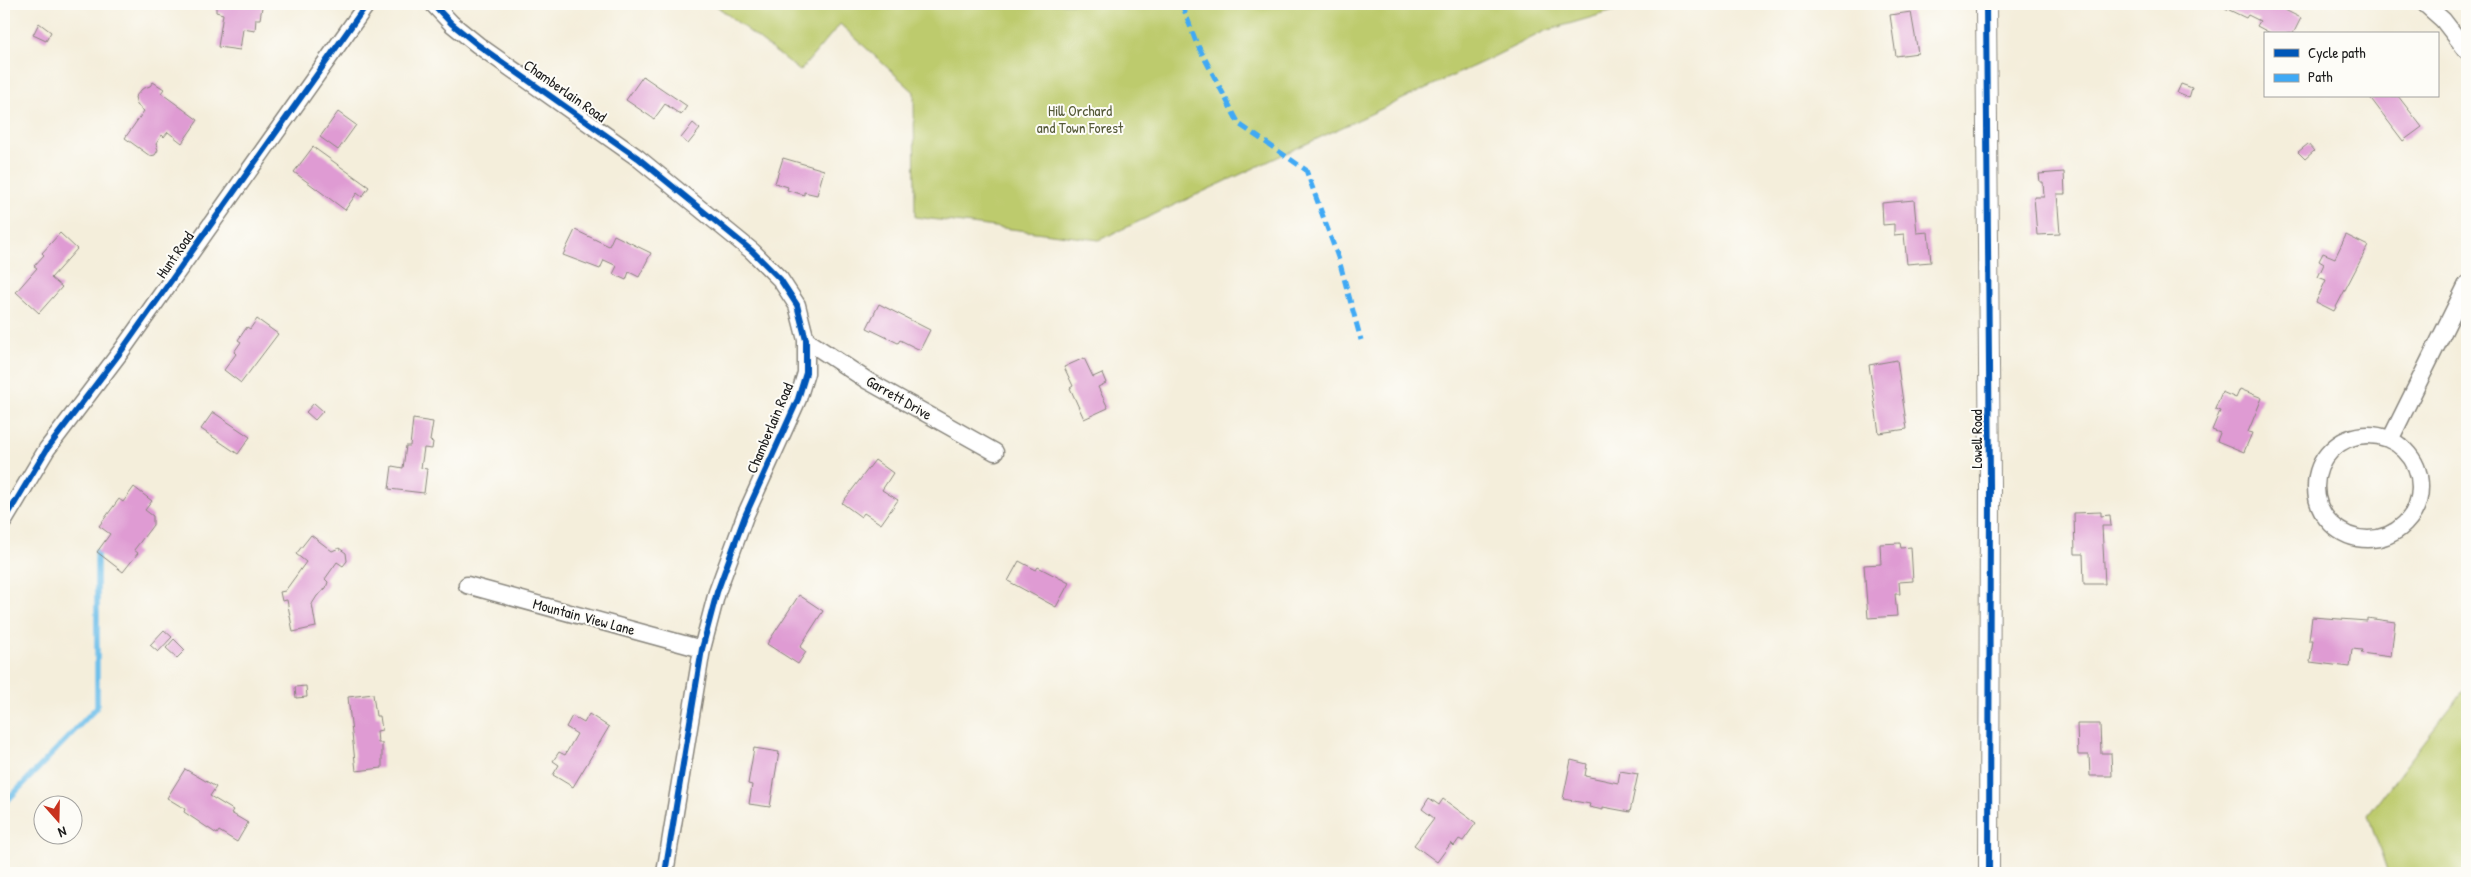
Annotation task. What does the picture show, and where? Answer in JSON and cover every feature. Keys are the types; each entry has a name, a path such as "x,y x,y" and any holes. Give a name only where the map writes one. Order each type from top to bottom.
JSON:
{"street":[{"name":"Hunt Road","path":"4,521 47,449 122,350 367,4"},
{"name":"Chamberlain Road","path":"433,4 452,24 478,45 638,158 752,251 780,279 797,305 806,340 806,373 798,399 745,516 717,592 702,649 665,873"},
{"name":"Lowell Road","path":"1986,4 1990,484 1989,873"},
{"path":"2425,4 2443,20 2467,51"},
{"path":"2390,440 2467,284"},
{"name":"Garrett Drive","path":"806,340 868,381 995,452"},
{"path":"2373,435 2390,440 2404,450 2414,464 2420,480 2419,497 2413,514 2402,527 2388,536 2370,540 2353,538 2338,530 2325,519 2318,503 2315,486 2318,469 2327,454 2340,443 2356,436 2373,435"},
{"name":"Mountain View Lane","path":"466,585 702,649"}],"green space":[{"name":"Hill Orchard and Town Forest","path":"714,4 1637,4 1545,31 1487,60 1099,240 915,217 914,92 840,24 800,71"},
{"path":"2467,686 2467,873 2388,873 2368,815"}],"building":[{"path":"216,4 259,4 262,7 260,19 256,19 255,31 243,29 240,50 218,47 223,14 216,12"},
{"path":"2227,4 2259,4 2263,6 2273,4 2301,18 2294,32 2268,32 2257,26 2260,21 2248,15 2246,18 2225,8"},
{"path":"1911,12 1918,53 1896,56 1890,15"},
{"path":"39,23 51,32 46,41 33,35"},
{"path":"643,76 687,106 681,115 665,104 654,119 626,100"},
{"path":"153,82 164,89 161,93 198,120 182,143 168,132 164,137 162,135 156,144 158,150 155,155 150,156 125,138 144,111 137,105 135,97 142,89 150,86"},
{"path":"2181,84 2192,88 2189,98 2177,93"},
{"path":"2371,98 2400,98 2422,127 2403,141"},
{"path":"338,112 356,125 338,150 320,137"},
{"path":"693,123 700,129 688,144 681,138"},
{"path":"2308,144 2314,151 2305,159 2298,152"},
{"path":"313,147 369,187 362,197 357,193 345,210 294,172"},
{"path":"783,158 824,170 817,195 804,192 804,195 787,190 788,187 775,183"},
{"path":"2064,172 2065,194 2057,194 2060,234 2037,235 2034,197 2044,197 2043,182 2040,182 2039,174"},
{"path":"1914,200 1917,233 1928,232 1931,262 1907,264 1904,234 1894,235 1894,224 1883,225 1882,203"},
{"path":"575,230 609,246 614,235 651,253 639,277 629,272 626,280 613,274 617,266 604,260 600,269 563,255"},
{"path":"60,233 77,249 51,278 62,287 39,313 16,292 37,268 34,266 44,255 42,253"},
{"path":"2346,235 2368,246 2334,311 2316,302 2326,280 2318,277 2324,264 2319,261 2323,253 2335,258"},
{"path":"879,304 930,330 920,350 900,340 898,343 867,328"},
{"path":"257,319 278,334 241,383 224,370 236,354 234,352 241,342 238,340 247,327 250,329"},
{"path":"1084,358 1093,377 1102,373 1106,383 1098,387 1108,408 1084,419 1070,388 1073,386 1064,367"},
{"path":"1897,360 1907,429 1879,433 1869,365"},
{"path":"2240,389 2262,398 2248,432 2252,433 2244,452 2217,441 2220,433 2212,430 2220,411 2215,409 2222,392 2236,398"},
{"path":"314,403 323,411 315,420 306,412"},
{"path":"213,412 250,437 238,454 201,429"},
{"path":"413,419 433,422 430,441 433,442 432,449 424,448 421,468 427,469 424,493 389,489 392,466 403,468 406,446 410,446"},
{"path":"875,460 893,473 882,490 898,500 881,524 864,513 861,517 842,503"},
{"path":"134,487 152,501 145,510 153,516 153,525 134,550 138,553 123,572 97,552 110,534 99,526 119,499 123,502"},
{"path":"2101,512 2101,516 2110,515 2111,526 2102,526 2105,584 2084,584 2083,554 2075,554 2074,513"},
{"path":"311,535 332,551 339,548 346,553 347,561 343,566 337,562 325,579 328,582 326,588 317,596 312,604 316,627 293,632 287,600 282,601 280,592 285,591 306,562 296,554"},
{"path":"1900,543 1901,548 1911,547 1913,581 1899,582 1900,594 1895,594 1897,616 1868,618 1864,565 1881,564 1880,544"},
{"path":"1019,561 1036,570 1038,567 1069,583 1056,607 1008,581"},
{"path":"799,595 823,611 800,647 806,652 798,664 767,644"},
{"path":"2312,617 2367,621 2367,618 2395,622 2391,657 2361,653 2362,650 2352,649 2350,667 2310,662 2313,640 2309,640"},
{"path":"164,630 172,637 158,652 150,645"},
{"path":"174,639 185,650 177,658 166,648"},
{"path":"306,686 307,697 296,698 295,687"},
{"path":"373,694 376,716 380,716 382,730 377,731 378,743 382,743 382,768 356,771 348,697"},
{"path":"589,714 609,727 573,787 553,775 559,765 553,761 559,752 565,755 577,734 566,727 572,716 584,723"},
{"path":"2077,724 2100,724 2101,753 2111,753 2112,776 2090,776 2089,755 2078,755"},
{"path":"754,748 779,752 770,807 749,804 752,785 748,784"},
{"path":"1571,760 1587,764 1585,776 1618,783 1620,771 1638,774 1630,812 1603,807 1603,810 1589,807 1590,804 1563,799"},
{"path":"185,769 216,787 210,796 233,810 231,813 248,823 237,842 219,831 217,834 184,812 185,809 167,798"},
{"path":"1429,798 1439,805 1443,799 1476,823 1463,841 1459,839 1454,846 1451,843 1437,862 1414,845 1434,818 1422,809"},
{"path":"1884,870 1915,871 1915,873 1884,873"}],"waterway":[{"path":"4,804 97,707 97,552"}],"marked path":[{"path":"1182,4 1196,42 1239,124 1306,170 1339,260 1361,340"}],"cycle path":[{"path":"4,521 47,449 122,350 367,4"},
{"path":"433,4 452,24 478,45 638,158 752,251 780,279 797,305 806,340 806,373 798,399 745,516 717,592 702,649 665,873"},
{"path":"1986,4 1990,484 1989,873"}]}
